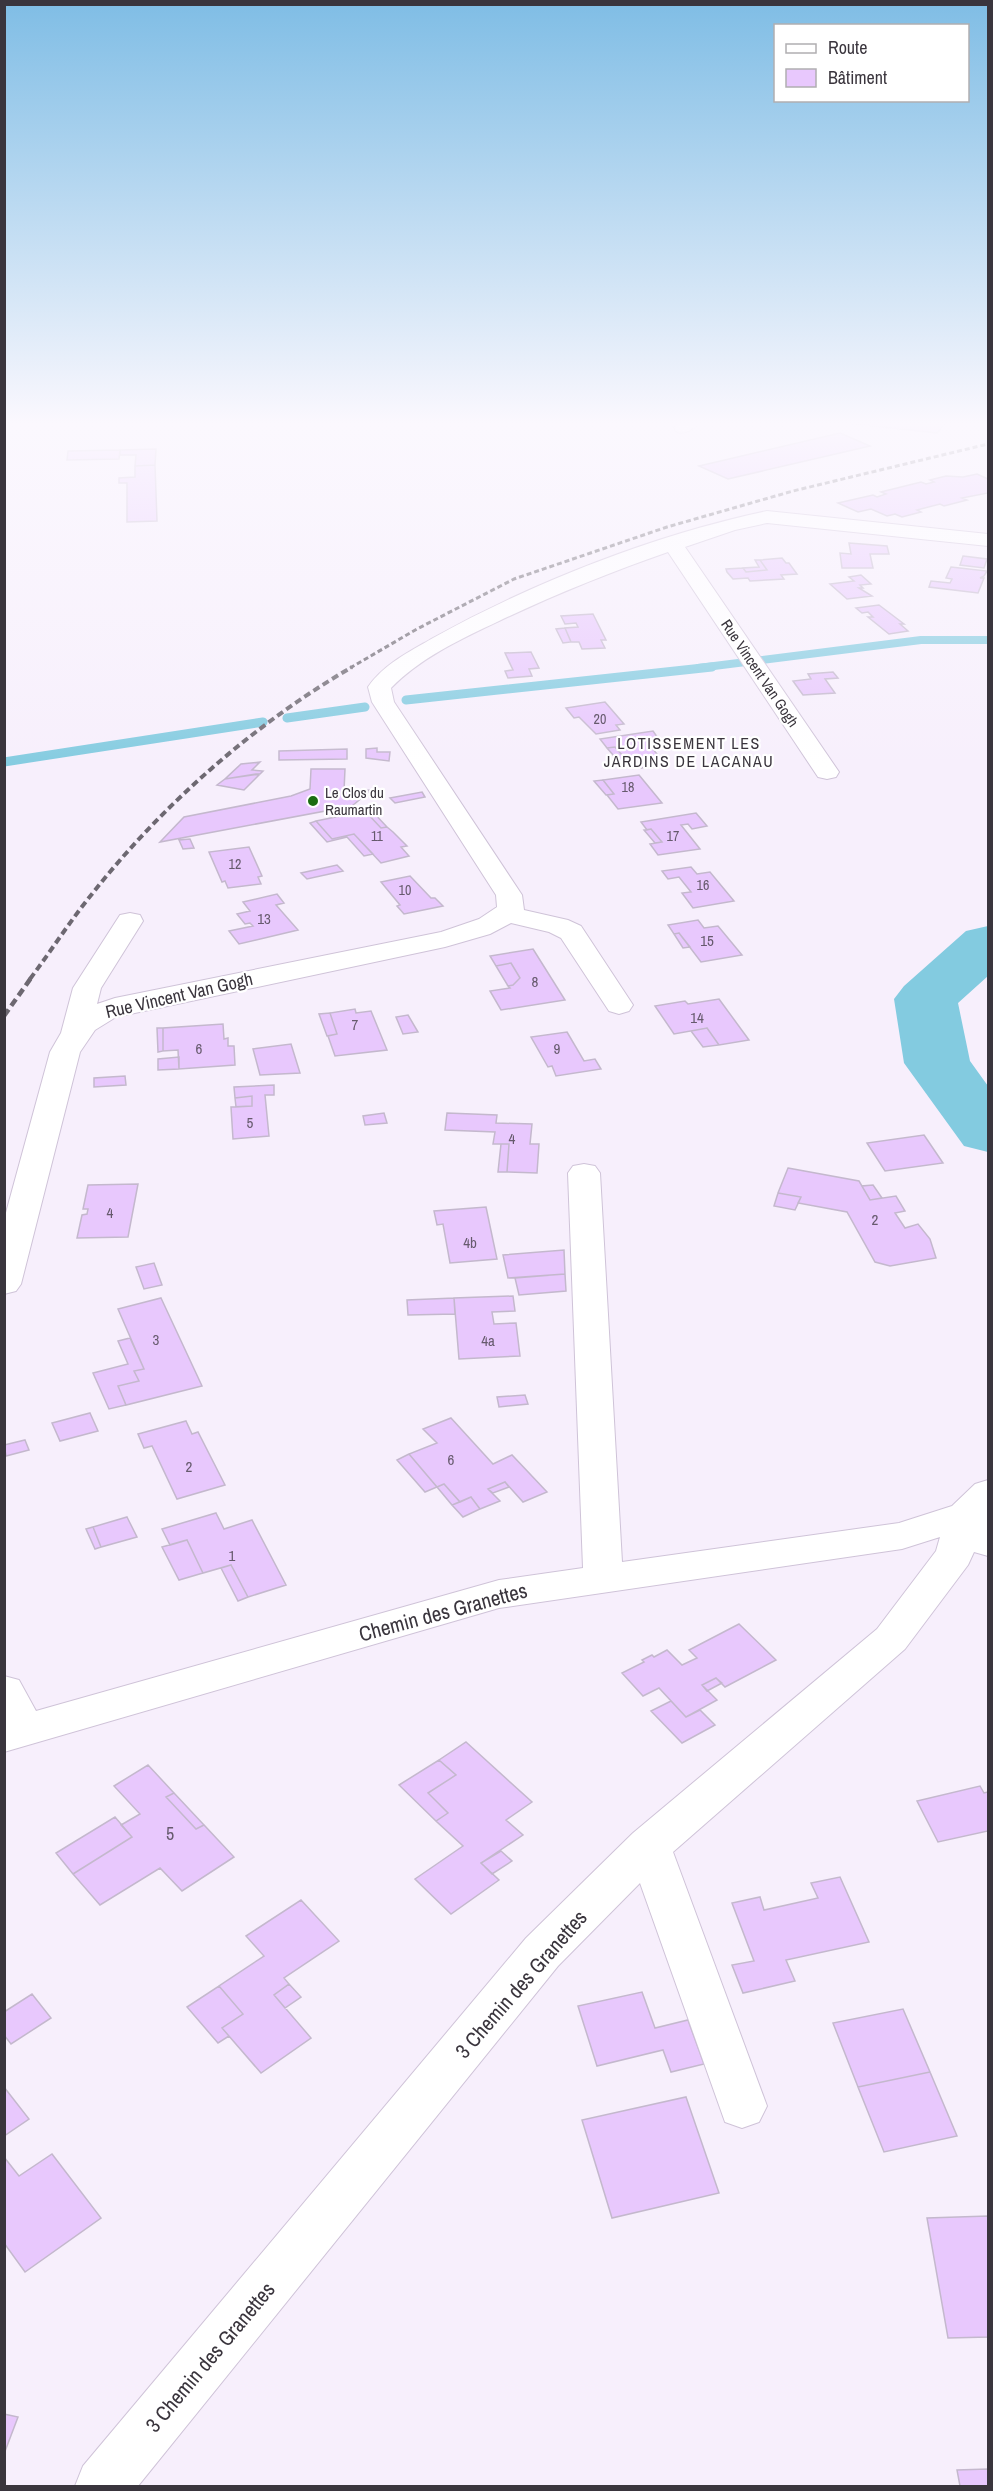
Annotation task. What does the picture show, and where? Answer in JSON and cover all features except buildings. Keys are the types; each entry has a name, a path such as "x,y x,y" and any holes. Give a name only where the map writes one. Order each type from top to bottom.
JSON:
{"street":[{"path":"506,914 511,909 509,895 383,702 379,687 399,667 464,630 547,591 613,564 693,537"},
{"path":"965,537 988,540"},
{"name":"Rue Vincent Van Gogh","path":"673,544 827,772"},
{"path":"506,914 558,926 571,932 619,1005"},
{"name":"Rue Vincent Van Gogh","path":"4,1284 65,1052 75,1032 94,1016 115,1007 445,939 475,931 501,920 506,914"},
{"path":"75,1032 87,988 130,921"},
{"path":"584,1173 603,1578"},
{"name":"Chemin des Granettes","path":"15,1733 499,1594 902,1536 981,1517"},
{"name":"3 Chemin des Granettes","path":"103,2487 542,1952 649,1846 891,1639 981,1517"},
{"path":"4,1691 15,1733"},
{"path":"649,1846 742,2106"}],"waterway":[{"path":"698,668 921,640 988,640"},
{"path":"406,700 712,667"},
{"path":"287,718 365,707"},
{"path":"4,762 263,722"},
{"path":"988,944 926,999 937,1063 988,1131"}],"railway":[{"path":"350,668 417,629 514,579 637,537"},
{"path":"30,979 76,915 119,861 179,798 245,740 316,689 352,667"},
{"path":"4,1016 31,978"}],"place":[{"name":"Le Clos du Raumartin","path":"313,801"}],"district":[{"name":"LOTISSEMENT LES JARDINS DE LACANAU","path":"689,752"}]}
